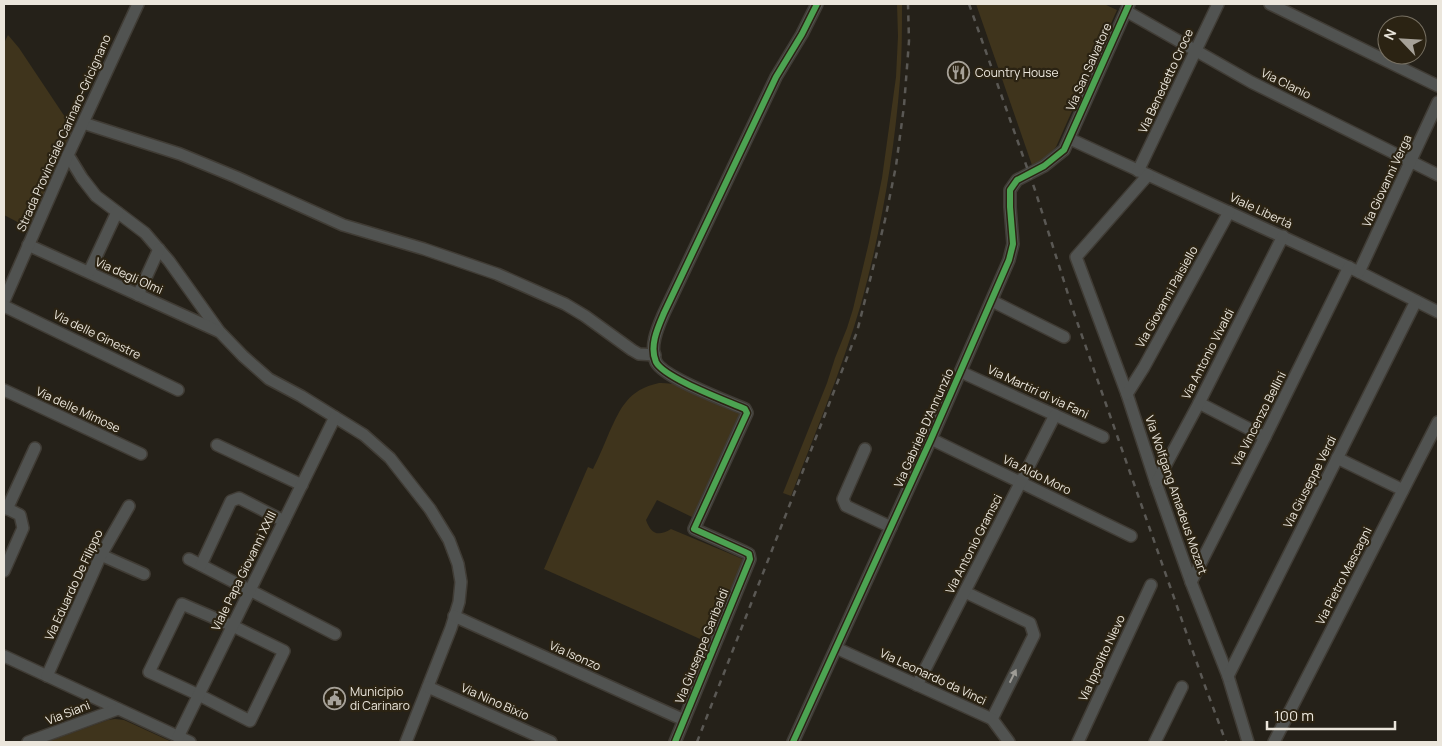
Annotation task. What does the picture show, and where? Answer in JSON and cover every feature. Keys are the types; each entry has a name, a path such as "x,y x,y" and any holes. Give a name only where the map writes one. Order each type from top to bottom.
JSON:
{"street":[{"name":"Strada Provinciale Carinaro-Gricignano","path":"4,301 68,155 138,4"},
{"path":"83,123 180,154 342,225 424,249 498,274 565,304 639,354 655,355 656,334 664,313 776,77 802,34 817,4"},
{"name":"Via Benedetto Croce","path":"1076,257 1143,173 1218,4"},
{"path":"1270,4 1438,86"},
{"name":"Via Clanio","path":"1128,7 1196,51 1251,82 1438,175"},
{"name":"Via San Salvatore","path":"1070,139 1128,7"},
{"name":"Via Giovanni Verga","path":"1354,269 1411,162 1438,102"},
{"name":"Viale Libertà","path":"1070,139 1354,269 1438,312"},
{"name":"Via Gabriele D'Annunzio","path":"793,742 962,372 1009,260 1013,244 1010,190 1017,180 1055,159 1064,150 1070,139"},
{"path":"68,155 96,196 145,233 159,249 219,331 243,356 269,379 364,435 390,458 430,509 448,540 458,564 461,582 459,602 406,742"},
{"path":"89,272 117,212"},
{"name":"Via Giovanni Paisiello","path":"1127,394 1230,212"},
{"name":"Via Antonio Vivaldi","path":"1156,484 1283,236"},
{"name":"Via degli Olmi","path":"28,245 219,331"},
{"path":"138,295 159,249"},
{"name":"Via Wolfgang Amadeus Mozart","path":"1076,257 1127,394 1156,484 1191,582 1228,676 1248,742"},
{"name":"Via Vincenzo Bellini","path":"1191,582 1354,269"},
{"path":"992,301 1064,337"},
{"name":"Via Giuseppe Verdi","path":"1228,676 1416,301"},
{"name":"Via delle Ginestre","path":"4,306 178,390"},
{"name":"Via Giuseppe Garibaldi","path":"655,355 660,368 675,378 745,409 747,414 694,529 749,554 750,559 675,742"},
{"name":"Via Martiri di via Fani","path":"962,372 1103,437"},
{"name":"Via delle Mimose","path":"4,390 141,454"},
{"path":"1199,402 1265,437"},
{"name":"Via Antonio Gramsci","path":"917,685 1055,415"},
{"name":"Viale Papa Giovanni XXIII","path":"178,737 335,417"},
{"name":"Via Pietro Mascagni","path":"1274,742 1438,422"},
{"name":"Via Aldo Moro","path":"931,439 1131,536"},
{"path":"217,445 302,484"},
{"path":"4,570 23,528 20,515 5,508 35,448"},
{"path":"865,449 843,499 846,506 891,528"},
{"path":"1337,458 1403,490"},
{"path":"201,565 231,501 239,498 284,521"},
{"name":"Via Eduardo De Filippo","path":"47,676 101,555 129,506"},
{"path":"101,555 144,574"},
{"path":"189,559 335,634"},
{"name":"Via Ippolito Nievo","path":"1078,742 1151,585"},
{"path":"965,592 1030,623 1034,635 992,719"},
{"path":"182,604 233,626 284,651 250,721 149,672 182,604"},
{"name":"Via Isonzo","path":"454,616 684,720"},
{"name":"Via Leonardo da Vinci","path":"836,648 992,719 1009,742"},
{"path":"4,656 190,742"},
{"name":"Via Nino Bixio","path":"428,687 551,742"},
{"path":"1155,742 1182,687"},
{"name":"Via Siani","path":"28,742 118,709"}],"shaded area":[{"path":"897,4 902,4 901,61 897,108 886,193 875,249 861,304 845,353 791,496 783,493 847,328 869,242 882,178 896,77"},
{"path":"976,4 1104,4 1117,10 1056,147 1033,168"},
{"path":"8,35 19,48 71,126 73,132 29,228 4,215 4,43"},
{"path":"659,383 691,389 742,413 694,518 657,500 646,520 650,528 656,533 662,533 671,529 745,560 709,643 544,569 588,467 593,469 622,408 640,390"},
{"path":"108,720 124,720 172,742 47,742"}],"railway":[{"path":"697,742 857,332 885,220 896,166 904,106 909,41 908,4"},
{"path":"969,4 1035,190 1074,313 1226,742"}],"cycle path":[{"path":"675,742 750,559 749,554 694,529 747,413 745,409 683,382 661,368 654,356 654,343 664,313 776,77 802,34 817,4"},
{"path":"793,742 931,439 1009,260 1013,244 1010,190 1017,180 1044,166 1064,150 1129,4"}],"place":[{"name":"Country House","path":"959,73"},
{"name":"Municipio di Carinaro","path":"334,699"}]}
